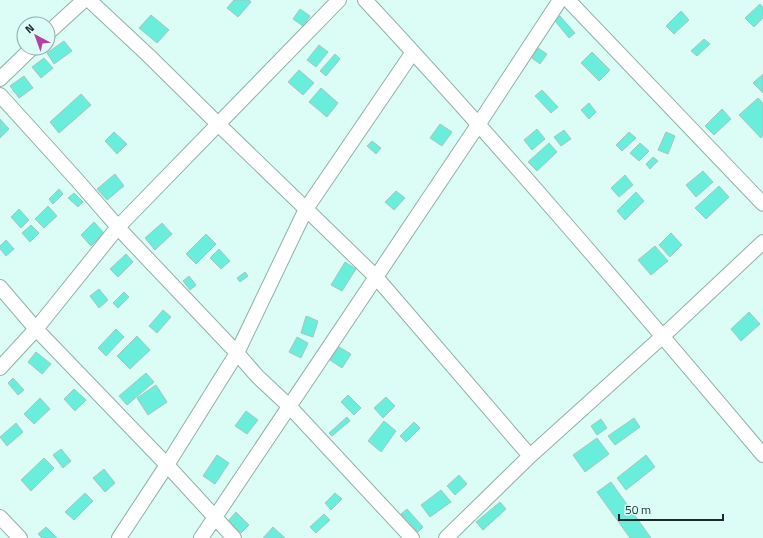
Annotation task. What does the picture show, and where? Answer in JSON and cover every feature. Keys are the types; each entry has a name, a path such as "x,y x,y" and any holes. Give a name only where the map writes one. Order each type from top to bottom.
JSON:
{"street":[{"path":"56,26 84,0"},
{"path":"89,0 148,55 376,277 530,456"},
{"path":"0,368 36,329 118,227 339,0"},
{"path":"364,0 478,125 663,336 763,455"},
{"path":"201,538 560,0"},
{"path":"568,0 763,204"},
{"path":"119,538 237,354 306,209 413,52"},
{"path":"0,79 24,56"},
{"path":"0,95 118,227 257,376 289,406 412,538"},
{"path":"446,538 530,456 663,336 763,242"},
{"path":"0,287 36,329 167,465 234,538"},
{"path":"0,517 20,538"}],"building":[{"path":"234,0 249,0 251,2 238,17 227,8"},
{"path":"760,4 763,7 763,18 754,27 745,18"},
{"path":"300,9 310,16 303,26 293,19"},
{"path":"681,11 689,20 674,34 666,26"},
{"path":"151,15 169,30 157,43 139,28"},
{"path":"560,16 575,33 569,38 555,21"},
{"path":"704,39 710,44 697,56 691,51"},
{"path":"64,41 72,51 54,64 49,56 56,56 56,47"},
{"path":"319,45 328,52 316,67 307,60"},
{"path":"538,48 547,54 540,64 532,58"},
{"path":"592,52 610,70 599,81 581,63"},
{"path":"335,54 340,59 326,76 320,71"},
{"path":"44,58 53,68 41,78 32,67"},
{"path":"299,70 314,83 303,95 288,82"},
{"path":"763,74 763,93 753,83"},
{"path":"24,76 33,88 19,98 10,86"},
{"path":"321,88 338,103 327,117 309,102"},
{"path":"542,90 558,107 551,113 535,96"},
{"path":"81,94 91,105 59,133 50,122"},
{"path":"758,98 763,103 763,135 761,138 739,115"},
{"path":"589,103 596,112 589,119 581,110"},
{"path":"722,109 731,119 714,135 705,126"},
{"path":"0,119 9,129 0,138"},
{"path":"440,124 452,132 442,146 430,138"},
{"path":"537,129 545,139 532,150 524,140"},
{"path":"564,130 571,139 561,146 554,137"},
{"path":"114,132 127,144 117,154 105,141"},
{"path":"629,132 636,138 622,151 616,145"},
{"path":"666,132 675,136 668,154 658,150"},
{"path":"372,141 381,148 376,154 367,146"},
{"path":"549,143 557,152 537,171 528,162"},
{"path":"640,143 649,151 639,161 630,153"},
{"path":"653,157 658,161 650,169 646,164"},
{"path":"703,171 713,182 696,197 686,185"},
{"path":"115,174 124,186 107,200 97,189"},
{"path":"625,175 633,185 619,197 611,188"},
{"path":"719,186 729,197 706,219 695,208"},
{"path":"59,189 63,194 53,204 49,199"},
{"path":"396,191 405,198 394,210 385,202"},
{"path":"636,192 644,201 625,220 617,211"},
{"path":"74,193 83,202 78,207 68,198"},
{"path":"48,206 57,216 44,228 35,219"},
{"path":"19,209 29,220 21,228 11,217"},
{"path":"94,222 104,233 91,246 81,235"},
{"path":"162,223 172,234 155,250 145,238"},
{"path":"31,225 39,233 30,242 22,233"},
{"path":"671,233 682,245 670,257 659,245"},
{"path":"206,234 216,244 196,264 186,254"},
{"path":"6,240 14,249 6,256 0,249 0,246"},
{"path":"655,246 668,261 651,275 638,260"},
{"path":"219,249 230,261 221,269 210,258"},
{"path":"126,254 133,262 118,277 110,269"},
{"path":"345,262 356,269 342,291 331,285"},
{"path":"245,272 248,276 240,282 237,278"},
{"path":"189,276 196,285 190,290 183,281"},
{"path":"99,289 108,300 99,308 90,296"},
{"path":"124,292 129,297 118,308 113,303"},
{"path":"163,310 171,317 157,333 149,326"},
{"path":"749,312 760,324 741,341 731,329"},
{"path":"306,316 318,321 313,337 301,333"},
{"path":"116,329 124,337 106,356 98,348"},
{"path":"137,336 150,350 130,369 117,356"},
{"path":"297,337 308,343 301,358 289,352"},
{"path":"339,347 351,354 342,368 330,360"},
{"path":"36,352 51,364 42,374 28,362"},
{"path":"146,373 154,382 127,405 119,396"},
{"path":"13,378 24,390 18,395 8,383"},
{"path":"156,385 167,402 148,415 137,398"},
{"path":"74,389 86,400 75,411 64,399"},
{"path":"348,395 361,408 354,415 341,402"},
{"path":"386,397 395,406 383,418 374,408"},
{"path":"40,398 50,409 34,424 24,414"},
{"path":"246,411 258,420 247,434 235,426"},
{"path":"347,417 350,421 332,436 329,433"},
{"path":"634,418 640,427 615,445 608,436"},
{"path":"601,419 607,428 597,435 591,426"},
{"path":"384,421 396,431 381,452 368,441"},
{"path":"414,422 420,428 406,442 400,436"},
{"path":"16,423 23,432 7,446 0,437"},
{"path":"597,438 609,454 585,472 573,455"},
{"path":"61,449 71,461 63,468 53,455"},
{"path":"217,455 229,463 215,484 203,476"},
{"path":"646,455 655,467 626,490 617,478"},
{"path":"44,458 54,468 31,491 21,480"},
{"path":"104,469 115,483 105,492 93,478"},
{"path":"459,475 467,484 455,495 447,486"},
{"path":"611,482 651,538 630,538 597,492"},
{"path":"441,490 451,502 430,517 421,505"},
{"path":"85,493 93,501 74,520 65,512"},
{"path":"335,493 342,499 331,510 325,503"},
{"path":"500,502 506,509 483,530 476,522"},
{"path":"407,509 423,527 418,532 401,514"},
{"path":"236,512 249,525 241,533 228,521"},
{"path":"324,514 330,520 316,533 310,527"},
{"path":"46,527 57,538 42,538 38,534"},
{"path":"273,527 285,538 263,538"}]}
